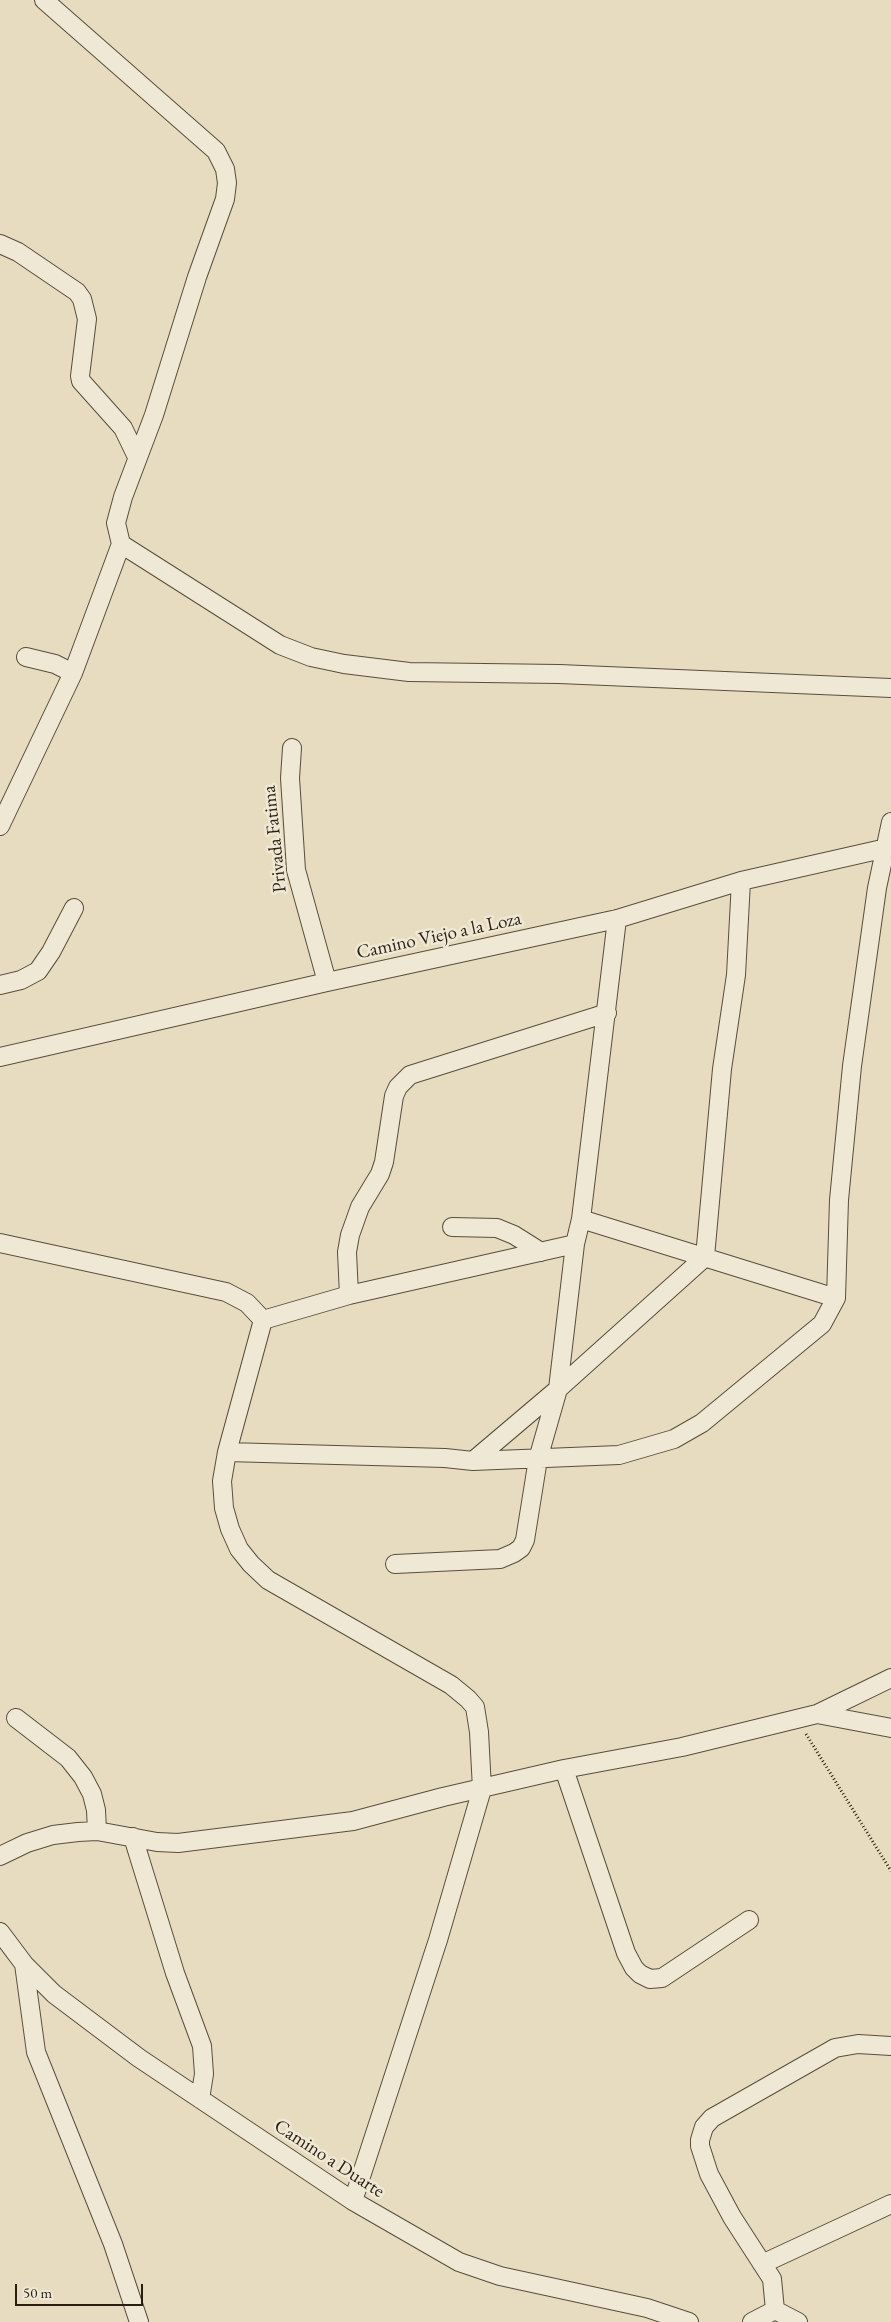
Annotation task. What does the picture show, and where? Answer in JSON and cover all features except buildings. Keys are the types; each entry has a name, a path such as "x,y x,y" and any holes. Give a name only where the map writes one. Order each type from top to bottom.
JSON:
{"street":[{"path":"0,826 73,673 121,544 117,531 118,515 137,457 154,415 197,277 225,199 227,183 225,169 216,151 44,0"},
{"path":"0,244 18,252 33,262 77,292 82,299 87,319 80,376 81,382 123,428 137,457"},
{"path":"121,544 280,645 311,657 336,662 410,672 559,674 891,688"},
{"path":"26,657 55,664 73,673"},
{"name":"Privada Fatima","path":"292,748 290,796 296,870 327,982"},
{"path":"226,1452 445,1458 473,1461 619,1456 674,1439 702,1423 822,1324 836,1298 835,1260 839,1200 852,1066 891,822"},
{"name":"Camino Viejo a la Loza","path":"0,1056 617,919 741,880 887,848"},
{"path":"473,1461 558,1389 705,1257 722,1069 736,975 741,880"},
{"path":"0,986 21,980 38,971 51,952 74,908"},
{"path":"395,1564 500,1559 521,1548 525,1540 538,1459 558,1389 575,1244 581,1219 607,1013 617,919"},
{"path":"349,1295 347,1252 350,1235 360,1207 380,1174 384,1162 394,1096 398,1087 410,1074 607,1013"},
{"path":"581,1219 836,1298"},
{"path":"452,1227 497,1228 514,1235 542,1252"},
{"path":"0,1243 226,1292 247,1303 263,1320"},
{"path":"263,1320 349,1295 575,1244"},
{"path":"263,1320 226,1452 222,1481 224,1508 230,1529 245,1556 268,1580 451,1685 468,1699 474,1708 479,1732 482,1789 435,1949 353,2201"},
{"path":"0,1856 27,1843 53,1835 97,1831 178,1843 353,1821 443,1796 482,1789 564,1769 682,1747 816,1714 891,1678"},
{"path":"816,1714 891,1728"},
{"path":"16,1718 68,1758 83,1777 92,1794 96,1810 97,1831"},
{"path":"564,1769 626,1953 634,1968 640,1974 650,1979 662,1978 750,1920"},
{"path":"133,1837 163,1938 202,2046 204,2074 200,2099"},
{"name":"Camino a Duarte","path":"0,1932 24,1964 54,1994 81,2016 200,2099 353,2201 459,2262 481,2271 647,2308 689,2322"},
{"path":"24,1964 36,2052 112,2244 139,2322"},
{"path":"774,2310 772,2279 719,2194 709,2174 700,2140 707,2121 835,2048 858,2044 891,2046"},
{"path":"762,2264 891,2204"},
{"path":"752,2322 774,2310"},
{"path":"774,2310 798,2322"}],"path":[{"path":"797,1718 891,1871"}]}
